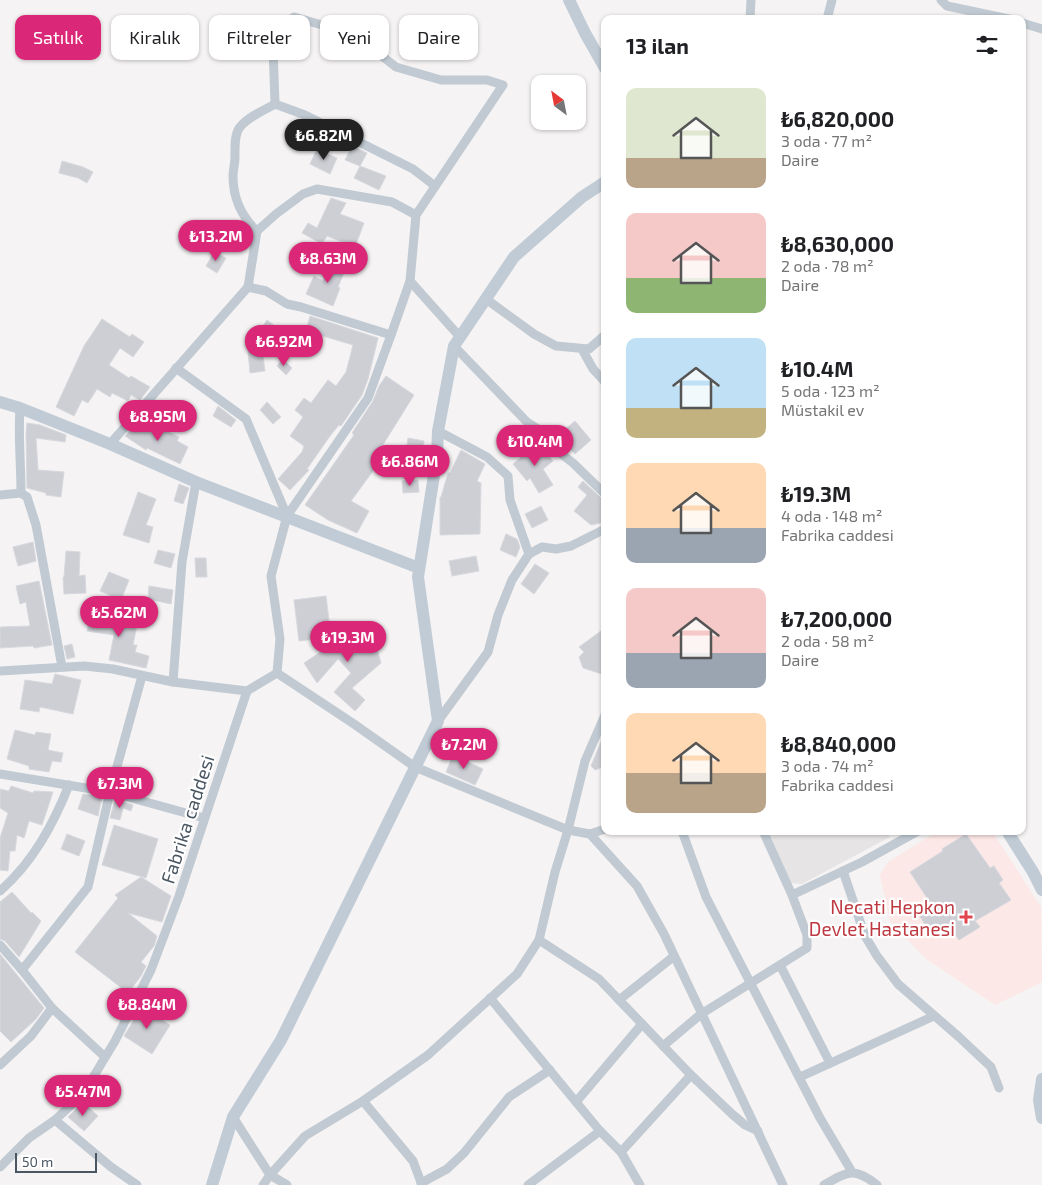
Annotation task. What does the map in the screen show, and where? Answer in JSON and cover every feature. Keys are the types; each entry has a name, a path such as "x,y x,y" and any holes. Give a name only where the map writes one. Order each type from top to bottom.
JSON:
{"street":[{"path":"569,0 585,34 601,61"},
{"path":"750,15 751,0"},
{"path":"828,15 832,0"},
{"path":"941,0 946,6 990,15"},
{"path":"275,104 273,46 278,27 294,17 329,27 369,46 396,67 441,80 487,80 504,85 416,215 410,280 368,398 287,516 271,576 280,639 277,674"},
{"path":"1026,24 1042,29"},
{"path":"257,231 243,216 235,195 233,176 236,142 239,128 254,116 275,104 305,114 414,169 436,186"},
{"path":"438,721 418,577 437,456 438,431 457,342 514,257 582,197 601,185"},
{"path":"110,444 248,287 257,231 295,199 317,189 392,202 416,215"},
{"path":"410,280 457,342 527,422 538,429 556,450 573,463 601,490"},
{"path":"248,287 266,291 287,304 390,335"},
{"path":"486,299 534,334 556,346 590,349 601,339"},
{"path":"582,349 593,369 601,378"},
{"path":"176,368 246,419 287,516"},
{"path":"0,402 20,408 110,444 196,482 419,568"},
{"path":"20,408 18,434 22,493"},
{"path":"438,431 487,457 508,476 510,500 529,554"},
{"path":"173,682 182,562 196,482"},
{"path":"0,495 22,493 27,497 36,525 62,667"},
{"path":"212,1185 233,1117 281,1040 438,721 488,652 498,615 512,580 529,554 542,547 556,549 571,546 601,531"},
{"path":"0,670 84,666 113,669 173,682 247,691 277,674"},
{"path":"277,674 354,724 415,767 568,830 590,834 601,830"},
{"path":"22,970 88,886 110,792 142,676"},
{"name":"Fabrika caddesi","path":"0,1167 29,1138 55,1120 83,1094 115,1041 150,970 176,903 247,691"},
{"path":"263,1185 305,1136 363,1101 428,1055 517,974 539,940 585,761 601,724"},
{"path":"0,774 110,792 204,818"},
{"path":"0,891 26,864 55,819 69,785"},
{"path":"590,834 637,886 664,934 673,957 783,1185"},
{"path":"683,835 706,897 837,1148 852,1172"},
{"path":"663,1046 701,1014 808,948 807,935 792,895 765,835"},
{"path":"792,895 842,871 904,835"},
{"path":"1010,835 1042,890"},
{"path":"842,871 865,936 877,956 898,984 991,1067 999,1088"},
{"path":"539,940 599,979 691,1075 745,1125 758,1131"},
{"path":"0,945 52,1008 105,1057"},
{"path":"619,1000 673,957"},
{"path":"780,965 830,1064"},
{"path":"490,998 600,1131 621,1152 640,1185"},
{"path":"0,1065 31,1036 52,1008"},
{"path":"800,1077 934,1016"},
{"path":"576,1102 642,1024"},
{"path":"363,1101 413,1161 421,1184 447,1169 464,1153 509,1097 550,1070"},
{"path":"621,1152 691,1075"},
{"path":"1042,1079 1039,1100 1042,1118"},
{"path":"233,1117 270,1175 287,1185"},
{"path":"55,1120 111,1167 137,1185"},
{"path":"528,1185 600,1131"},
{"path":"824,1185 844,1174 852,1172 865,1175 877,1185"}],"shaded area":[{"path":"769,835 889,835 890,837 802,884 790,883"},
{"name":"Necati Hepkon Devlet Hastanesi","path":"932,835 995,835 1041,907 1042,982 995,1005 926,959 890,921 880,875 888,862"}],"building":[{"path":"352,146 367,153 360,166 345,160"},
{"path":"317,149 337,158 330,174 310,164"},
{"path":"62,161 93,172 87,183 78,178 59,173"},
{"path":"360,166 386,176 379,190 354,178"},
{"path":"331,198 346,203 340,214 364,223 355,247 327,236 322,244 302,233 308,223 317,228"},
{"path":"214,252 226,258 217,273 206,266"},
{"path":"332,259 347,265 333,306 306,294 314,276 323,281"},
{"path":"310,316 378,338 362,395 341,426 339,425 330,436 307,469 309,470 290,490 278,479 302,452 304,446 290,436 303,417 295,410 304,398 311,403 328,380 336,386 346,372 353,345 306,331"},
{"path":"102,319 130,337 132,334 144,342 133,357 120,348 109,365 129,378 131,376 150,387 140,400 131,395 128,401 112,393 110,397 97,389 88,403 82,400 74,416 56,407 84,346"},
{"path":"267,320 287,335 276,349 257,335"},
{"path":"262,349 265,371 250,373 248,351"},
{"path":"283,359 292,368 286,375 277,366"},
{"path":"386,376 414,395 376,456 381,460 351,501 369,511 357,533 328,520 305,505 354,435 352,433 373,401 379,386"},
{"path":"267,402 281,417 273,424 260,410"},
{"path":"218,406 236,420 231,427 213,416"},
{"path":"140,420 158,432 160,428 179,437 177,441 188,447 180,464 147,448 146,450 125,436"},
{"path":"575,421 591,440 575,454 558,435"},
{"path":"27,423 40,425 66,435 65,442 36,438 38,470 64,472 61,497 46,495 46,493 27,488"},
{"path":"408,438 424,441 422,461 405,459"},
{"path":"538,443 553,461 543,469 553,485 539,493 530,478 527,481 513,464"},
{"path":"461,450 485,464 477,481 481,483 480,534 440,535 440,497 448,473 450,473"},
{"path":"418,480 419,492 403,493 402,481"},
{"path":"583,481 601,498 601,523 591,525 574,511 587,495 578,487"},
{"path":"179,484 189,488 183,504 174,501"},
{"path":"138,492 156,499 146,525 153,527 149,543 123,535"},
{"path":"541,506 548,520 532,528 525,514"},
{"path":"506,534 517,539 520,547 516,557 500,550"},
{"path":"33,542 36,561 18,566 13,547"},
{"path":"158,550 175,554 171,568 154,563"},
{"path":"66,551 80,552 79,576 85,575 86,593 64,594 63,577"},
{"path":"476,556 479,571 452,576 449,561"},
{"path":"195,558 206,558 207,577 196,577"},
{"path":"535,564 549,573 534,594 521,584"},
{"path":"109,572 129,580 121,600 100,591"},
{"path":"39,581 52,645 34,648 33,646 0,648 0,627 30,626 26,602 20,604 16,586"},
{"path":"149,586 173,590 171,604 148,599"},
{"path":"326,596 331,637 299,641 294,600"},
{"path":"91,612 138,620 133,645 137,645 135,652 149,656 146,668 109,660 114,635 87,631"},
{"path":"356,628 373,635 381,663 352,688 365,700 355,711 334,692 351,673 338,659 317,683 304,663"},
{"path":"601,631 601,674 583,668 579,657 584,652 579,647"},
{"path":"72,644 75,657 67,659 64,646"},
{"path":"55,674 81,680 73,714 40,707 39,712 20,709 25,680 52,684"},
{"path":"15,730 35,735 36,732 51,734 48,750 63,753 61,762 52,761 49,772 29,769 29,766 7,759"},
{"path":"601,742 601,768 595,770 591,766"},
{"path":"453,755 483,769 475,785 446,772"},
{"path":"11,786 33,793 34,791 53,792 42,825 29,821 24,838 17,835 15,851 10,851 8,871 0,870 0,838 8,813 0,808 0,789 9,791"},
{"path":"83,794 102,797 98,816 78,809"},
{"path":"115,800 133,805 131,811 123,808 120,820 110,818"},
{"path":"114,825 158,839 146,878 102,865"},
{"path":"67,834 85,841 79,856 61,849"},
{"path":"967,835 990,868 994,866 1003,880 999,883 1011,900 975,921 980,927 959,940 946,924 935,930 932,925 927,928 918,913 931,904 910,872 943,851 942,849"},
{"path":"141,877 171,896 162,922 128,913 157,936 154,946 141,962 146,966 141,976 128,993 75,952 118,898 115,895"},
{"path":"12,892 41,921 19,957 5,941 0,939 0,902"},
{"path":"0,954 44,1008 36,1019 11,1042 0,1031"},
{"path":"142,1007 170,1025 152,1054 124,1036"},
{"path":"83,1102 98,1116 84,1131 68,1117"}],"place":[{"name":"Necati Hepkon Devlet Hastanesi","path":"966,917"}]}
